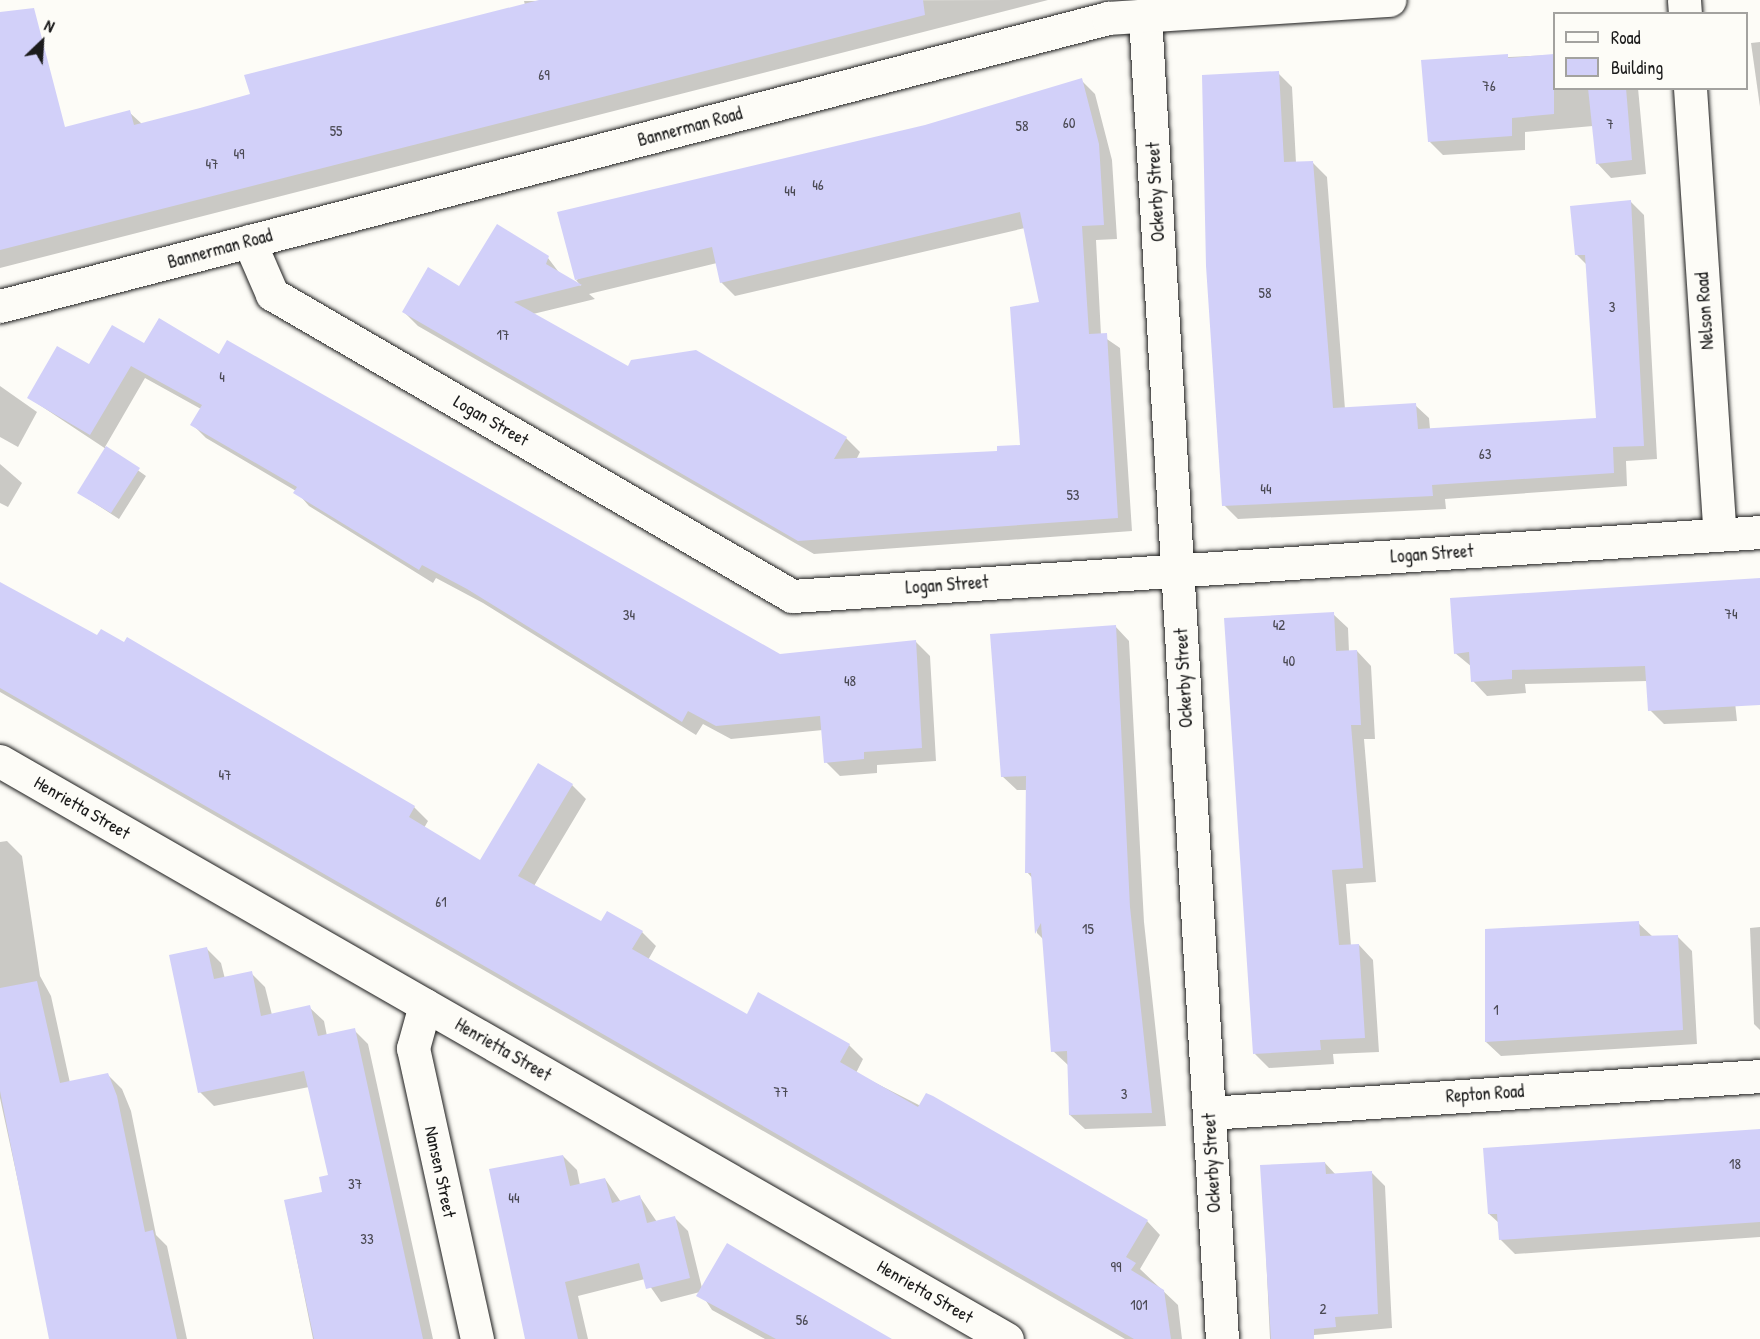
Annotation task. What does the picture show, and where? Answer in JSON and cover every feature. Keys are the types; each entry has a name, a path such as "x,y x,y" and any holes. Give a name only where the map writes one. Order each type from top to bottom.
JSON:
{"street":[{"name":"Bannerman Road","path":"0,306 1108,18 1389,0"},
{"name":"Ockerby Street","path":"1145,16 1222,1339"},
{"name":"Nelson Road","path":"1690,90 1720,534"},
{"name":"Logan Street","path":"249,241 272,294 792,596 1760,532"},
{"name":"Henrietta Street","path":"0,761 1007,1339"},
{"name":"Nansen Street","path":"425,1005 413,1048 477,1339"},
{"name":"Repton Road","path":"1209,1113 1760,1076"}],"building":[{"path":"539,0 923,0 925,15 0,250 0,12 34,8 65,127 130,110 134,125 200,108 250,94 244,75"},
{"path":"1508,54 1508,58 1553,54 1554,114 1512,118 1512,136 1428,142 1421,60"},
{"path":"1279,71 1284,162 1313,161 1333,408 1416,403 1418,429 1596,418 1585,255 1575,255 1570,206 1631,200 1644,446 1613,447 1614,473 1432,485 1433,496 1222,506 1206,266 1202,75"},
{"path":"1082,78 1099,144 1104,225 1082,226 1089,334 1107,333 1118,518 798,541 402,312 428,267 459,286 497,224 549,256 546,264 582,285 514,302 628,366 631,360 696,350 847,437 834,459 997,451 997,446 1020,445 1010,307 1039,302 1020,212 720,283 712,247 575,280 557,212 925,125"},
{"path":"1588,90 1626,90 1632,160 1596,164"},
{"path":"159,318 219,354 227,340 780,654 916,640 922,748 864,752 864,759 824,763 820,716 716,726 688,711 682,722 467,589 422,565 419,570 293,493 297,487 190,425 202,405 131,366 90,435 27,398 57,346 89,364 112,325 144,343"},
{"path":"106,446 140,468 111,513 77,493"},
{"path":"1760,578 1760,705 1648,711 1645,666 1512,670 1512,679 1471,682 1469,652 1454,654 1450,598"},
{"path":"0,582 97,635 101,629 124,642 127,637 415,806 409,817 480,860 538,763 573,784 518,876 601,921 607,911 643,931 632,949 747,1014 758,992 850,1044 840,1062 918,1107 926,1093 933,1096 1148,1220 1126,1257 1136,1263 1131,1270 1164,1290 1171,1339 1134,1339 0,688"},
{"path":"1334,612 1336,651 1357,650 1361,725 1351,725 1363,868 1332,870 1339,945 1359,944 1365,1038 1320,1040 1321,1050 1253,1054 1224,618"},
{"path":"1116,625 1130,907 1152,1113 1069,1115 1067,1051 1051,1052 1041,923 1035,934 1031,873 1025,873 1026,776 1001,777 990,634"},
{"path":"1639,921 1640,936 1678,935 1683,1030 1485,1042 1485,929"},
{"path":"207,947 214,979 252,971 261,1016 310,1005 318,1036 355,1028 423,1339 314,1339 284,1200 322,1192 319,1177 328,1175 304,1071 198,1093 169,955"},
{"path":"37,981 60,1083 108,1073 117,1096 145,1232 153,1230 177,1339 49,1339 0,1091 0,988"},
{"path":"1760,1129 1760,1222 1499,1240 1497,1214 1488,1214 1483,1148"},
{"path":"563,1155 570,1186 605,1178 612,1203 640,1195 647,1223 675,1216 690,1278 646,1289 639,1263 565,1282 578,1339 525,1339 489,1169"},
{"path":"1325,1162 1326,1174 1372,1171 1378,1314 1335,1317 1336,1327 1314,1329 1314,1339 1271,1339 1260,1165"},
{"path":"727,1243 892,1339 776,1339 696,1296"}]}
